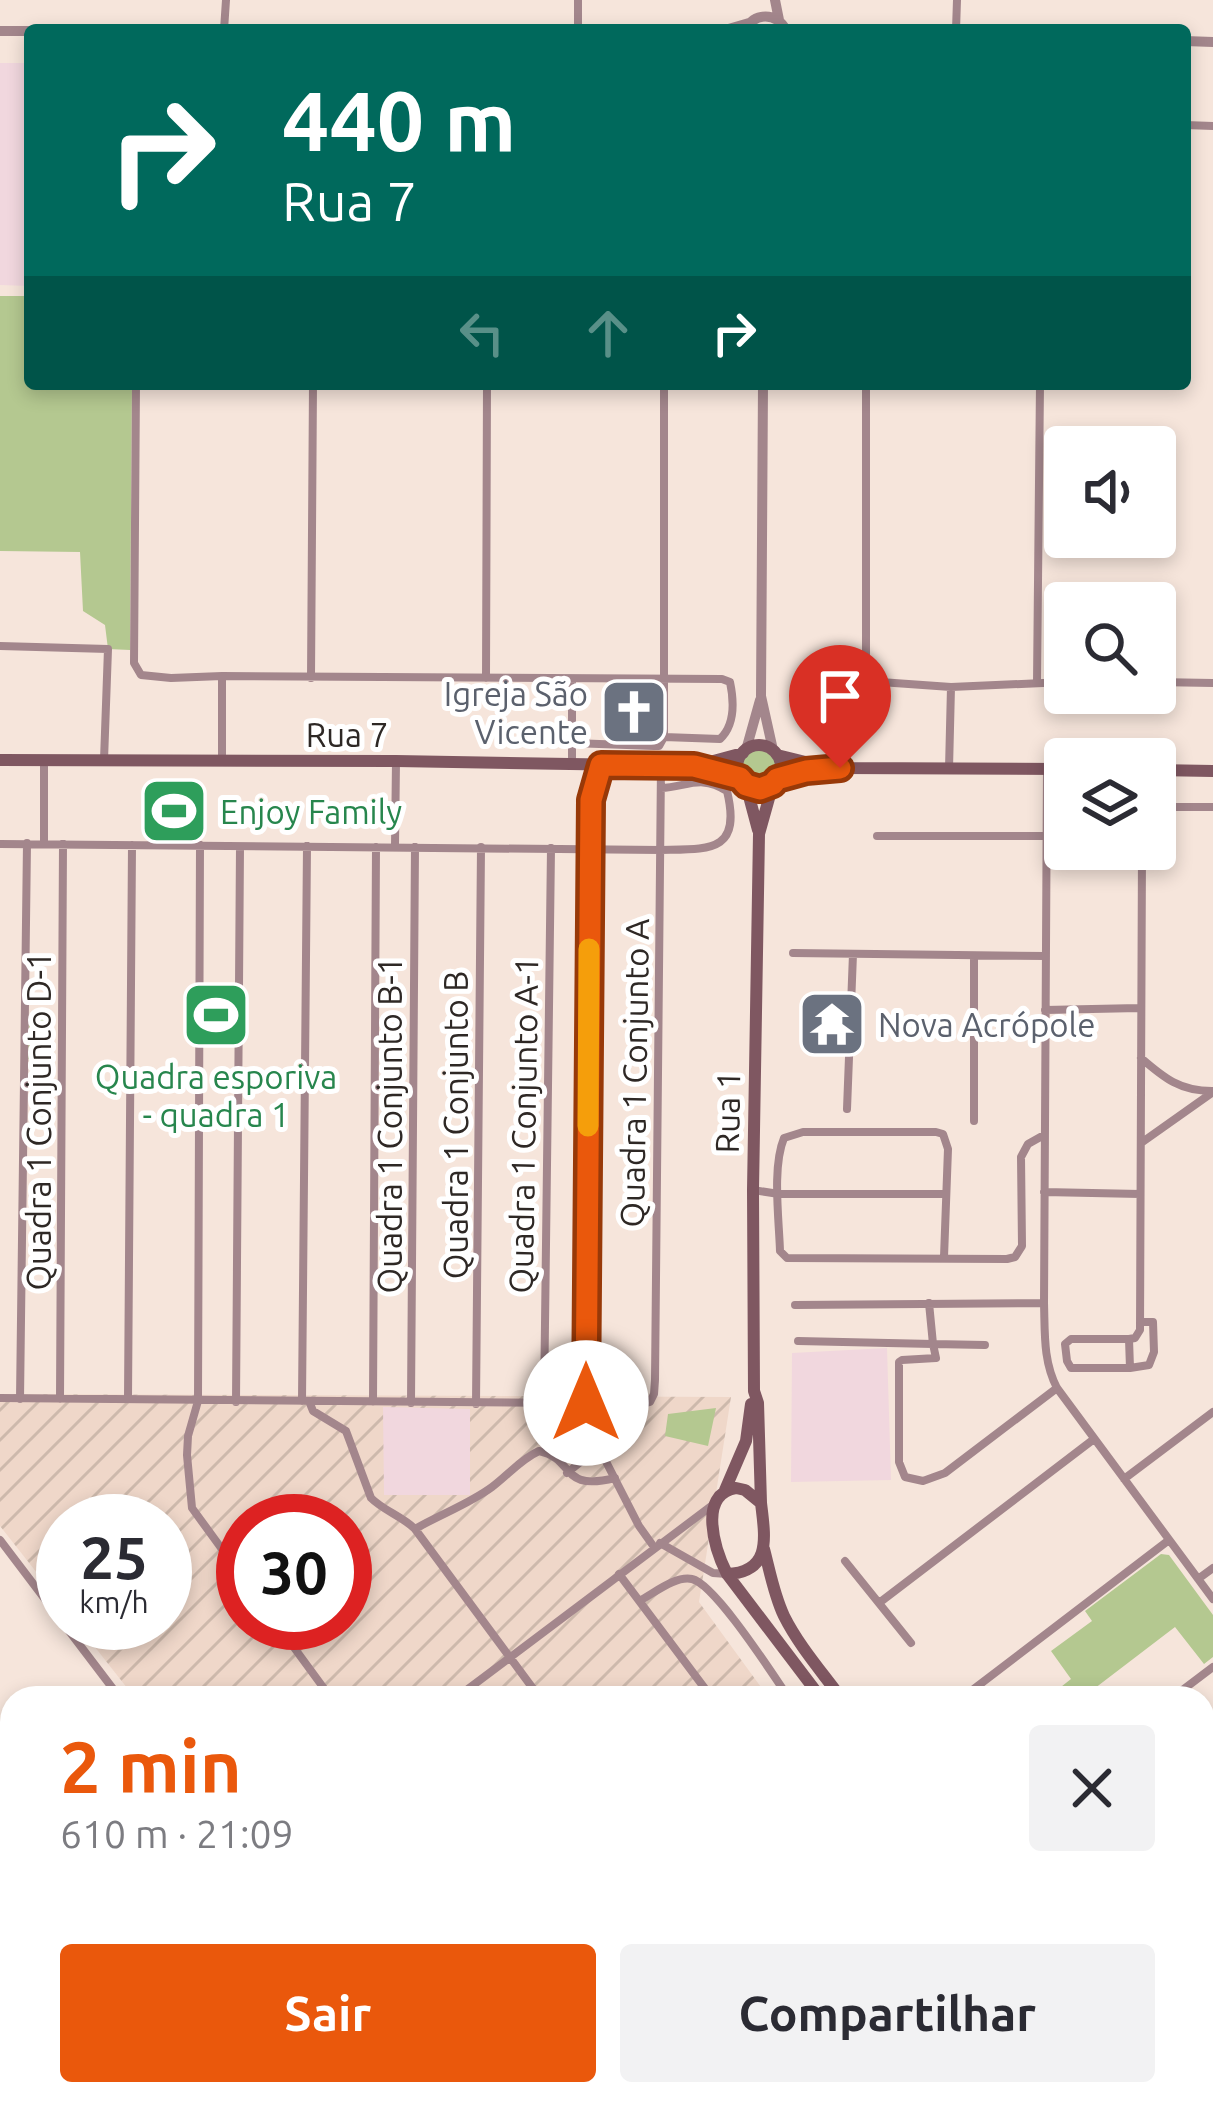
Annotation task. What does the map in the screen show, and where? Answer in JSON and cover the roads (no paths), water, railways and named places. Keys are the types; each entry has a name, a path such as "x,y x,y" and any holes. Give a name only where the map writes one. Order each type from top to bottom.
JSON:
{"main road":[{"path":"826,767 760,789 743,781 737,765 744,752 759,746 826,767 1044,768"},
{"name":"Rua 7","path":"0,760 694,766 744,752"},
{"path":"775,752 781,767 775,782"},
{"name":"Rua 7","path":"694,766 743,781"},
{"path":"1176,770 1213,771"},
{"name":"Rua 1","path":"743,781 759,834"},
{"name":"Rua 1","path":"754,1391 759,834 775,782"},
{"path":"754,1391 746,1442 715,1503 715,1548 727,1574 812,1686"},
{"path":"754,1391 764,1549 785,1618 833,1686"},
{"path":"725,1490 745,1490 761,1504"},
{"path":"727,1574 752,1567 764,1549"}],"street":[{"path":"748,24 759,0"},
{"path":"748,24 766,16 781,24"},
{"path":"136,390 135,669 148,677 727,680 732,716 720,739 664,737"},
{"path":"311,678 313,390"},
{"path":"486,678 487,390"},
{"path":"572,742 659,746 664,737 664,390"},
{"path":"763,390 761,696 775,752"},
{"path":"866,390 866,681 951,687 1044,682"},
{"path":"1037,682 1040,390"},
{"path":"0,646 108,649 104,760"},
{"path":"222,676 222,760"},
{"path":"572,680 572,765"},
{"path":"1176,682 1213,682"},
{"path":"949,769 951,687"},
{"path":"744,752 761,696"},
{"path":"44,760 44,844"},
{"path":"395,846 396,761"},
{"name":"Quadra 1 Conjunto A-1","path":"581,1403 591,800 601,765"},
{"name":"Quadra 1 Conjunto A","path":"581,1403 645,1405 654,1394 661,766"},
{"path":"0,844 661,850 710,849 720,842 729,830 732,810 727,791 715,783 691,781 661,788"},
{"path":"1176,807 1213,807"},
{"path":"877,836 1044,836"},
{"name":"Quadra 1 Conjunto D-1","path":"20,1399 27,843"},
{"name":"Quadra 1 Conjunto D-1","path":"60,1399 63,844"},
{"path":"128,1399 132,845"},
{"path":"200,845 198,1401 187,1455 192,1508 216,1541"},
{"path":"307,846 306,1401 346,1431 371,1498 416,1529 531,1686"},
{"path":"236,1402 240,847"},
{"name":"Quadra 1 Conjunto B-1","path":"373,1402 376,847"},
{"name":"Quadra 1 Conjunto B-1","path":"411,1404 415,847"},
{"name":"Quadra 1 Conjunto B","path":"476,1404 481,848"},
{"name":"Quadra 1 Conjunto A-1","path":"544,1403 551,848"},
{"path":"1046,870 1044,1303 1049,1373 1213,1599"},
{"path":"1140,1322 1154,1322 1149,1365 1071,1368 1065,1344 1072,1339 1139,1335 1142,870"},
{"path":"793,953 1046,956"},
{"path":"847,1109 853,954"},
{"path":"974,957 974,1120"},
{"path":"1046,1010 1139,1008"},
{"path":"1139,1057 1170,1083 1213,1091"},
{"path":"1140,1144 1213,1091"},
{"path":"944,1257 948,1149 943,1134 791,1134 781,1142 780,1252 787,1258 1007,1259 1019,1253 1021,1157 1028,1144 1045,1135"},
{"path":"753,1190 946,1194"},
{"path":"1044,1192 1140,1194"},
{"path":"929,1303 936,1358 902,1360 898,1365 899,1462 905,1477 934,1479 1057,1388"},
{"path":"795,1305 1044,1303"},
{"path":"1129,1339 1130,1368"},
{"path":"798,1341 985,1345"},
{"path":"0,1398 581,1403 639,1526 657,1545 713,1573 727,1574"},
{"path":"1124,1479 1213,1412"},
{"path":"879,1603 1094,1439"},
{"path":"567,1472 599,1447"},
{"path":"416,1529 473,1499 534,1452 554,1455 577,1480 615,1478"},
{"path":"472,1686 715,1503"},
{"path":"676,1532 679,1553"},
{"path":"0,1540 36,1587"},
{"path":"978,1686 1169,1540"},
{"path":"845,1561 911,1642"},
{"path":"1198,1580 1213,1568"},
{"path":"619,1574 703,1686"},
{"path":"639,1601 678,1580 696,1580 709,1590 780,1686"},
{"path":"84,1650 111,1686"},
{"path":"296,1650 322,1686"},
{"path":"1188,1686 1213,1667"}],"place":[{"name":"Igreja São Vicente","path":"634,712"},
{"name":"Enjoy Family","path":"174,811"},
{"name":"Quadra esporiva - quadra 1","path":"216,1015"},
{"name":"Nova Acrópole","path":"832,1024"}]}
